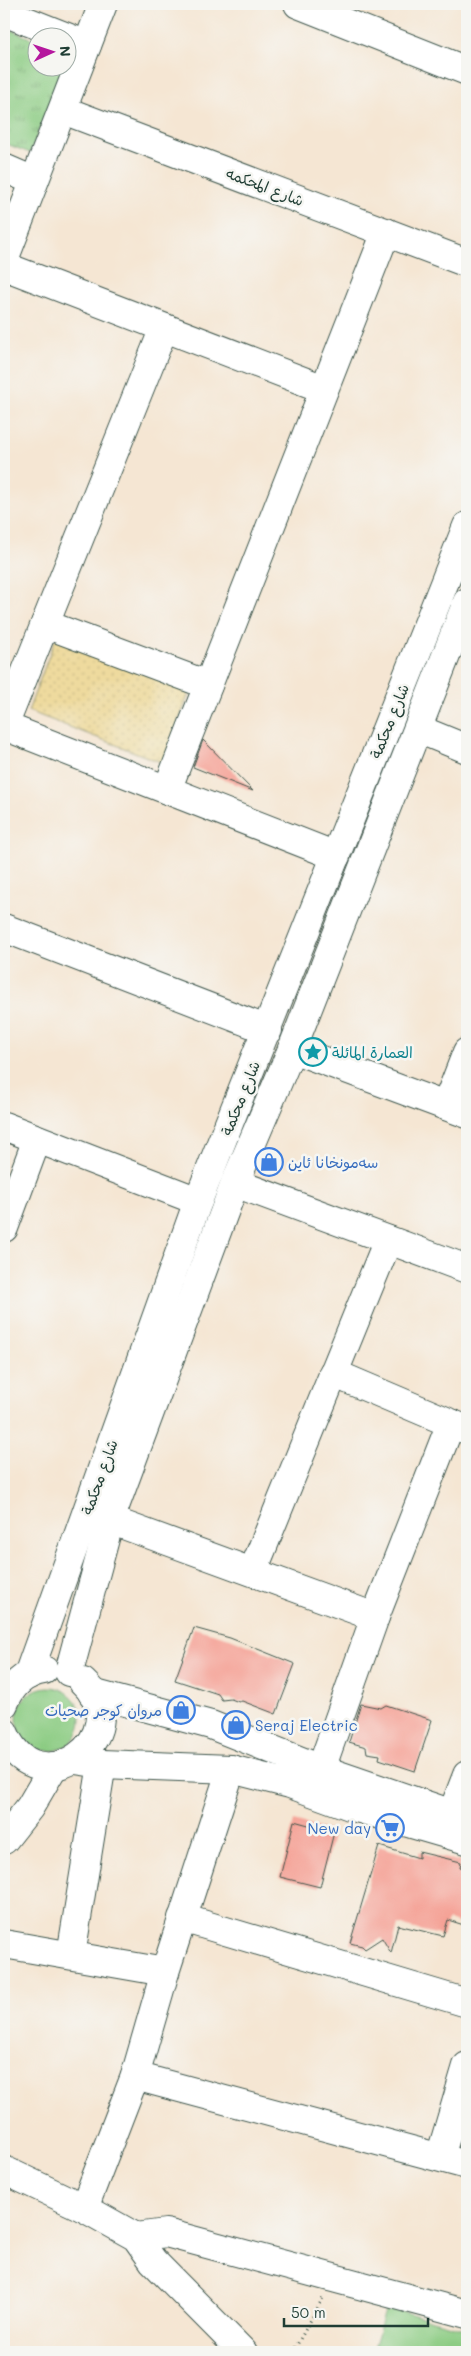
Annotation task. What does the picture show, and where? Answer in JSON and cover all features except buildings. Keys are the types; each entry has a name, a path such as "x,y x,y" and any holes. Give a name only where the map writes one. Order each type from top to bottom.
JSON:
{"street":[{"path":"4,260 102,4"},
{"path":"298,4 467,71"},
{"path":"4,12 87,44"},
{"name":"شارع المحكمه","path":"63,110 467,263"},
{"path":"4,168 34,181"},
{"path":"167,790 386,232"},
{"path":"4,266 324,389"},
{"path":"164,328 4,726 336,856"},
{"name":"شارع محكمة","path":"13,1686 198,1201 268,1030 467,526"},
{"name":"شارع محكمة","path":"69,1672 110,1520 235,1183 292,1049 467,603"},
{"path":"45,624 208,684"},
{"path":"418,729 467,749"},
{"path":"4,928 268,1030"},
{"path":"292,1049 457,1110 467,1052"},
{"path":"4,1126 198,1201"},
{"path":"4,1228 36,1139"},
{"path":"235,1183 467,1269"},
{"path":"253,1572 388,1240"},
{"path":"321,1769 375,1617 459,1427 333,1373"},
{"path":"110,1520 375,1617"},
{"path":"4,1840 65,1763 85,1752 98,1730 99,1717 92,1693 78,1678 69,1672 48,1669 13,1686"},
{"path":"92,1693 211,1725 321,1769 460,1817 467,1775"},
{"path":"211,1725 200,1736 197,1746 200,1760 219,1768 290,1784 350,1806 467,1840"},
{"path":"5,1742 20,1756 36,1764 65,1763 219,1768"},
{"path":"71,1955 102,1764"},
{"path":"84,2208 135,2076 182,1918 219,1768"},
{"path":"182,1918 467,2003"},
{"path":"4,1944 165,1972"},
{"path":"440,2157 467,2066"},
{"path":"135,2076 467,2165"},
{"path":"4,2170 84,2208 136,2237 153,2261 243,2352"},
{"path":"136,2237 166,2233 467,2314"}],"path":[{"path":"293,2352 334,2278"}],"green space":[{"path":"4,27 28,37 28,78 60,78 30,153 4,143"},
{"path":"49,1687 67,1692 72,1696 76,1701 81,1719 76,1737 72,1742 67,1746 49,1751 31,1746 26,1742 22,1737 17,1719 22,1701 26,1696 31,1692"},
{"path":"386,2307 465,2329 459,2352 373,2352"}],"sand":[{"path":"56,637 191,688 163,763 28,711"}],"place":[{"name":"العمارة المائلة","path":"313,1052"},
{"name":"سەمونخانا ئاین","path":"269,1162"},
{"name":"مروان كوجر صحيات","path":"181,1710"},
{"name":"Seraj Electric","path":"236,1725"},
{"name":"New day","path":"390,1828"}]}
